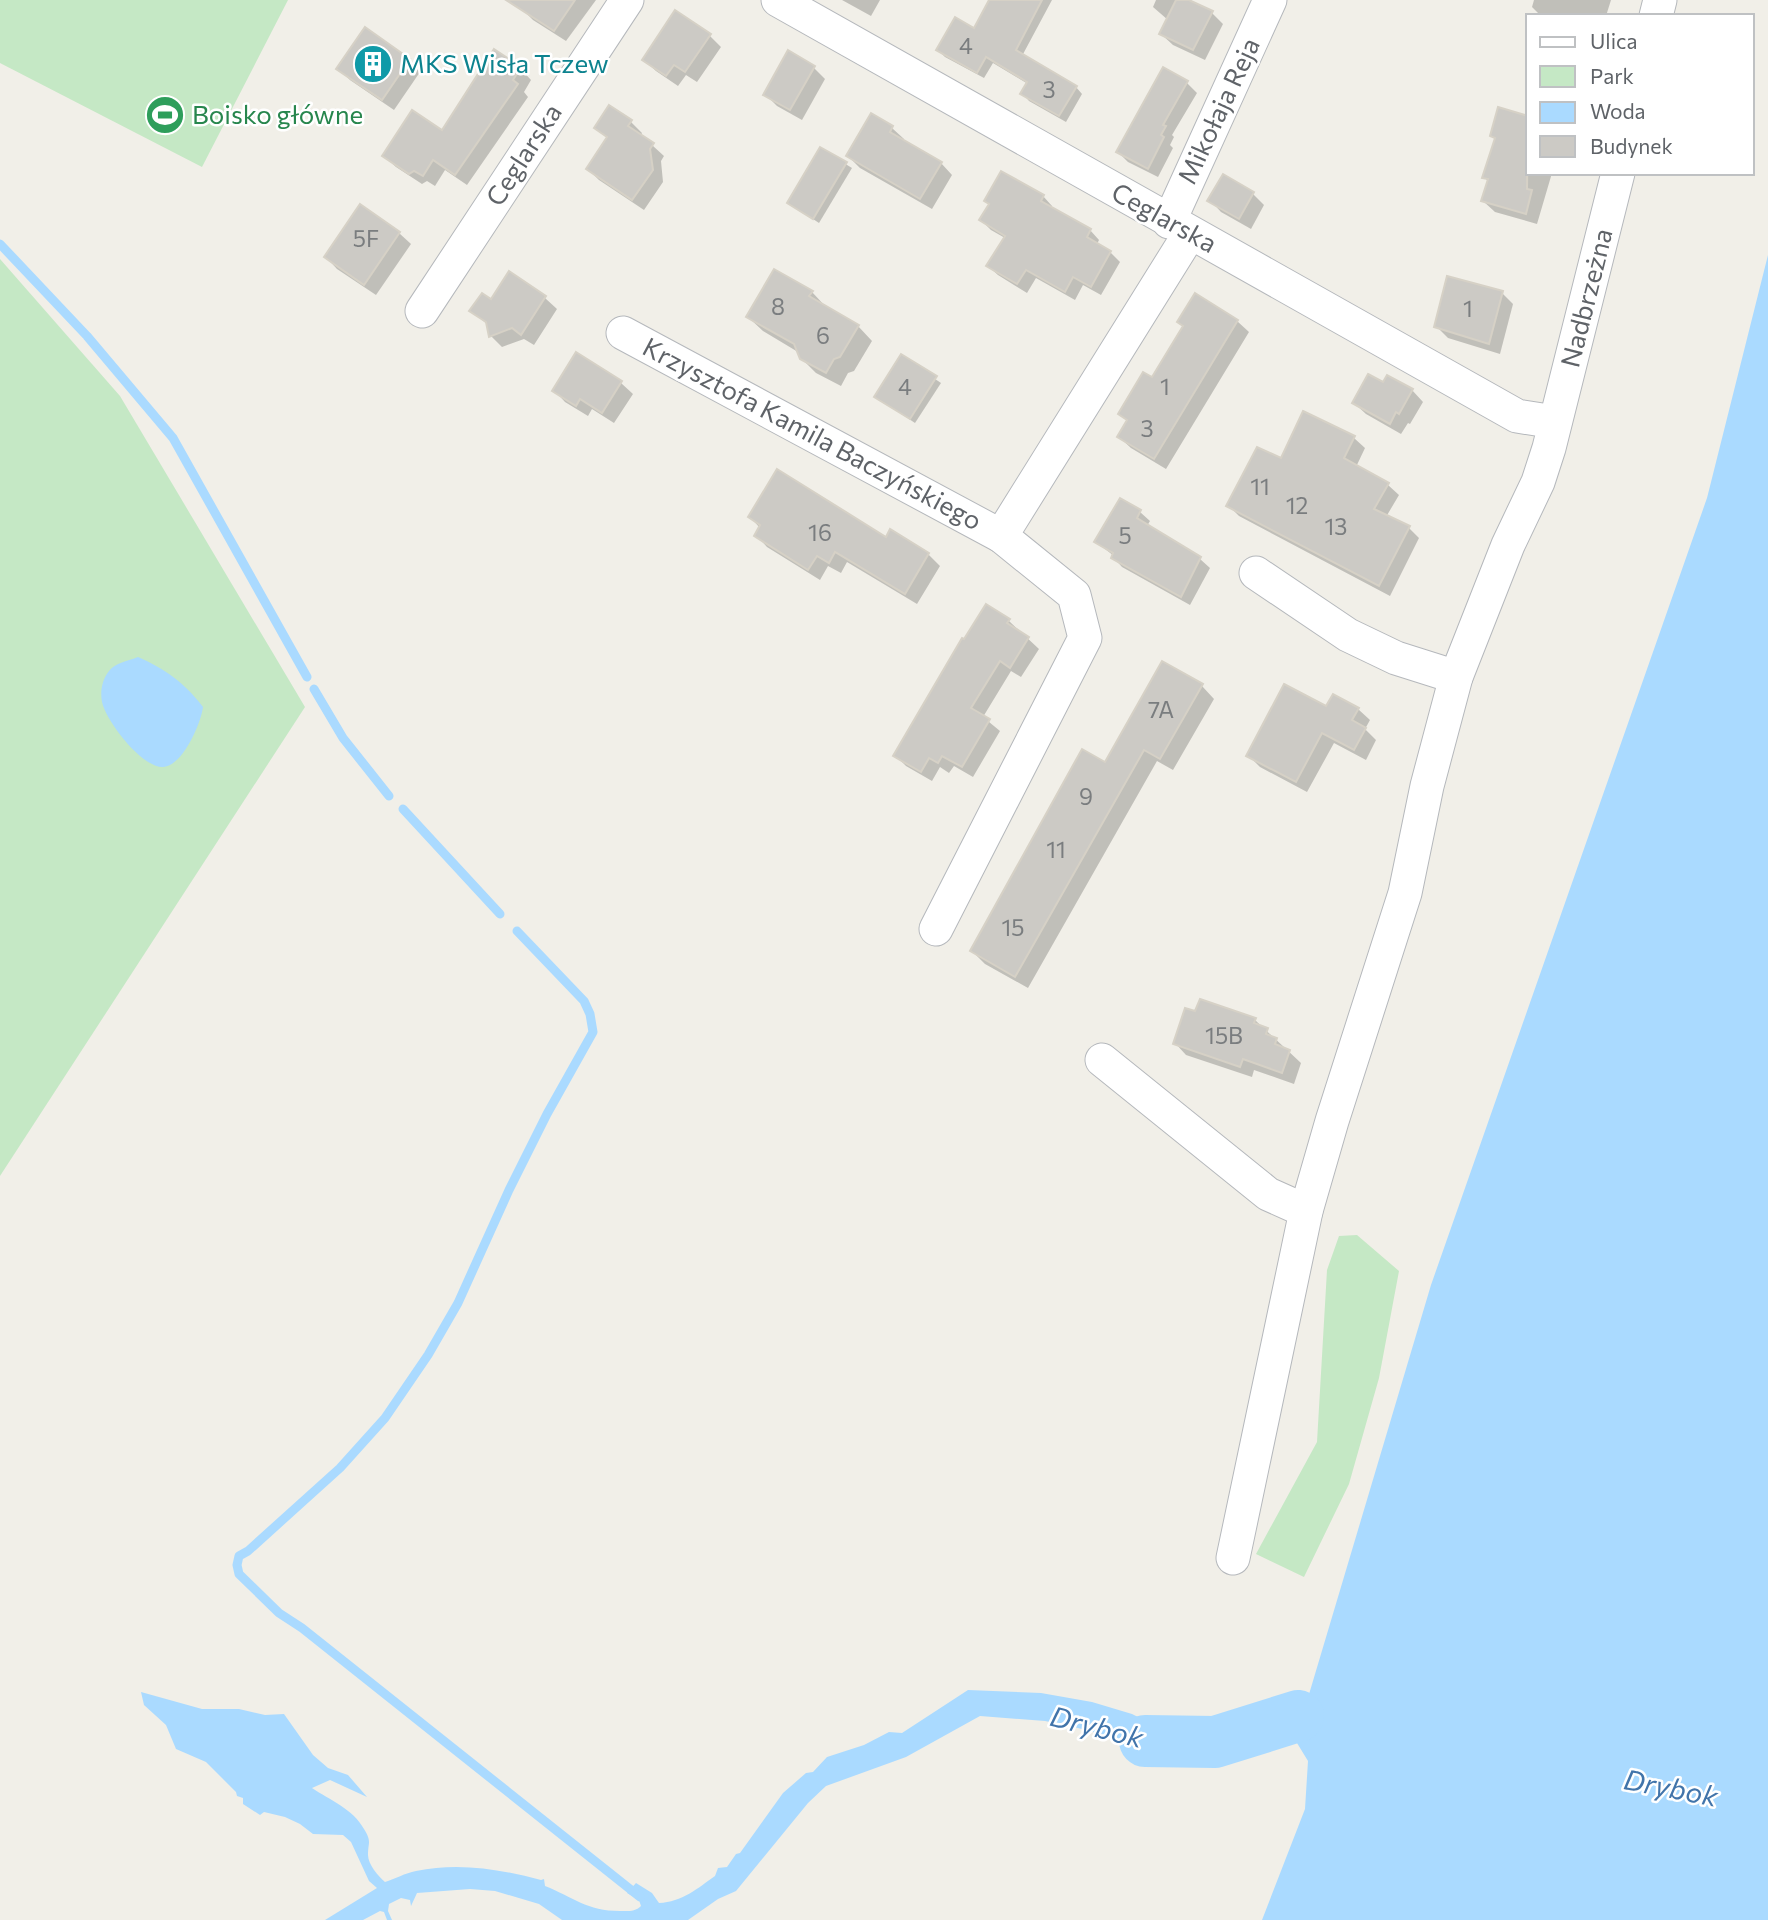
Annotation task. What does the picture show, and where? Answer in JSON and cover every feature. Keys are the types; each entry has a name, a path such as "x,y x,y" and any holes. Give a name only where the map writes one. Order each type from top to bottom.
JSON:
{"street":[{"name":"Ceglarska","path":"422,311 627,0"},
{"name":"Ceglarska","path":"778,0 1517,416 1555,422"},
{"name":"Mikołaja Reja","path":"1180,228 1270,0"},
{"name":"Nadbrzeżna","path":"1233,1558 1306,1211 1405,893 1427,786 1456,677 1507,548 1538,482 1617,175"},
{"name":"Krzysztofa Kamila Baczyńskiego","path":"1001,536 1180,228"},
{"name":"Krzysztofa Kamila Baczyńskiego","path":"623,333 1001,536 1074,595 1085,638 936,929"},
{"path":"1256,573 1348,635 1396,658 1456,677"},
{"path":"1102,1060 1268,1194 1306,1211"}],"green space":[{"name":"Boisko główne","path":"0,0 288,0 202,167 0,63"},
{"path":"0,259 120,396 305,707 0,1176"},
{"path":"1357,1235 1399,1271 1379,1378 1349,1484 1304,1577 1256,1554 1317,1442 1327,1270 1339,1236"}],"water":[{"path":"1768,255 1768,1920 1262,1920 1305,1809 1308,1761 1297,1743 1286,1741 1264,1740 1232,1749 1230,1722 1270,1705 1307,1701 1431,1285 1707,498"},
{"path":"138,657 174,678 203,707 195,733 184,752 170,765 163,767 145,760 126,742 110,720 102,702 102,686 109,671 118,664"},
{"path":"968,1690 1041,1693 1092,1702 1132,1714 1164,1730 1214,1724 1216,1753 1144,1755 1108,1736 1078,1728 1045,1721 980,1716 906,1757 826,1786 808,1803 736,1891 718,1899 688,1920 562,1920 539,1904 495,1891 470,1889 417,1893 411,1906 410,1900 401,1898 389,1904 388,1911 392,1920 387,1920 384,1912 380,1911 363,1920 325,1920 377,1888 369,1881 351,1842 343,1835 313,1834 285,1817 264,1812 260,1815 243,1804 243,1798 237,1796 206,1762 176,1749 166,1725 144,1705 141,1692 202,1709 239,1709 265,1715 284,1714 313,1755 328,1768 348,1775 367,1797 330,1780 312,1788 347,1810 359,1822 369,1840 370,1862 385,1882 432,1868 479,1868 544,1879 545,1886 589,1906 626,1911 641,1906 639,1900 627,1893 636,1883 652,1893 659,1903 667,1902 689,1894 715,1876 718,1868 727,1867 783,1793 806,1773 813,1772 827,1757 864,1745 889,1732 902,1733"}],"building":[{"path":"506,0 575,0 554,31"},
{"path":"989,0 1042,0 1016,50 1077,86 1059,116 1020,94 1027,82 986,57 977,73 936,50 955,17 974,28"},
{"path":"1176,0 1189,0 1213,11 1193,50 1159,34"},
{"path":"675,10 711,34 685,72 674,65 666,76 642,60"},
{"name":"MKS Wisła Tczew","path":"365,27 410,59 382,100 336,69"},
{"path":"494,49 521,67 513,80 518,84 455,175 433,160 423,176 414,171 409,174 382,156 412,110 442,130"},
{"path":"788,50 815,66 790,110 763,95"},
{"path":"1163,67 1188,81 1163,125 1166,126 1161,135 1164,137 1148,169 1116,152"},
{"path":"609,105 632,120 628,126 654,143 650,149 653,170 632,200 586,169 607,137 594,128"},
{"path":"1498,107 1526,115 1527,189 1532,190 1526,214 1481,201 1488,179 1482,178 1495,138 1490,136"},
{"path":"871,113 893,126 890,132 942,162 920,199 846,156"},
{"path":"820,147 847,162 813,219 787,203"},
{"path":"1001,171 1044,195 1041,201 1091,229 1087,237 1111,251 1091,287 1073,277 1065,292 1026,270 1017,284 986,266 1005,236 979,220 989,204 984,201"},
{"path":"1223,174 1254,192 1239,219 1207,201"},
{"path":"360,204 400,232 364,285 324,257"},
{"path":"774,269 813,291 809,296 859,325 840,357 834,359 826,373 800,359 794,344 746,317"},
{"path":"509,271 546,296 521,335 512,328 489,337 486,322 469,311 482,293 491,299"},
{"path":"1447,276 1503,291 1489,344 1434,327"},
{"path":"1195,293 1238,320 1154,459 1117,437 1127,420 1118,414 1143,372 1152,377 1183,326 1177,322"},
{"path":"576,352 622,381 602,413 580,399 576,406 552,391"},
{"path":"901,354 937,376 910,419 874,397"},
{"path":"1368,374 1383,382 1387,375 1413,389 1390,424 1352,403"},
{"path":"1303,411 1355,436 1344,458 1389,483 1374,509 1410,526 1379,586 1226,506 1257,447 1281,458"},
{"path":"777,469 886,537 890,529 929,553 905,594 835,552 829,563 817,556 808,570 754,536 760,525 748,517"},
{"path":"1120,498 1141,510 1137,518 1201,557 1181,597 1111,558 1113,553 1094,542"},
{"path":"986,604 1010,619 1007,623 1029,637 1010,668 1000,661 971,708 990,719 962,767 942,756 938,763 929,758 921,772 893,756 962,638 964,639"},
{"path":"1162,661 1203,684 1160,759 1144,750 1015,977 970,951 1082,749 1105,762"},
{"path":"1284,684 1326,706 1333,694 1359,708 1352,720 1366,728 1354,750 1322,733 1296,782 1246,756"},
{"path":"1200,999 1256,1018 1254,1023 1268,1028 1266,1034 1277,1038 1275,1044 1290,1050 1282,1073 1243,1059 1240,1067 1173,1044 1185,1008 1195,1011"}],"waterway":[{"path":"0,244 87,336 173,438 307,677"},
{"path":"314,689 343,738 389,796"},
{"path":"403,809 500,914"},
{"path":"517,931 584,1001 590,1014 593,1032 547,1114 458,1303 428,1355 385,1418 340,1468 248,1551 239,1556 237,1565 239,1574 279,1613 302,1628 640,1897"},
{"name":"Drybok","path":"1145,1741 1215,1742 1298,1716"}],"place":[{"name":"MKS Wisła Tczew","path":"373,64"},
{"name":"Boisko główne","path":"165,115"}]}
